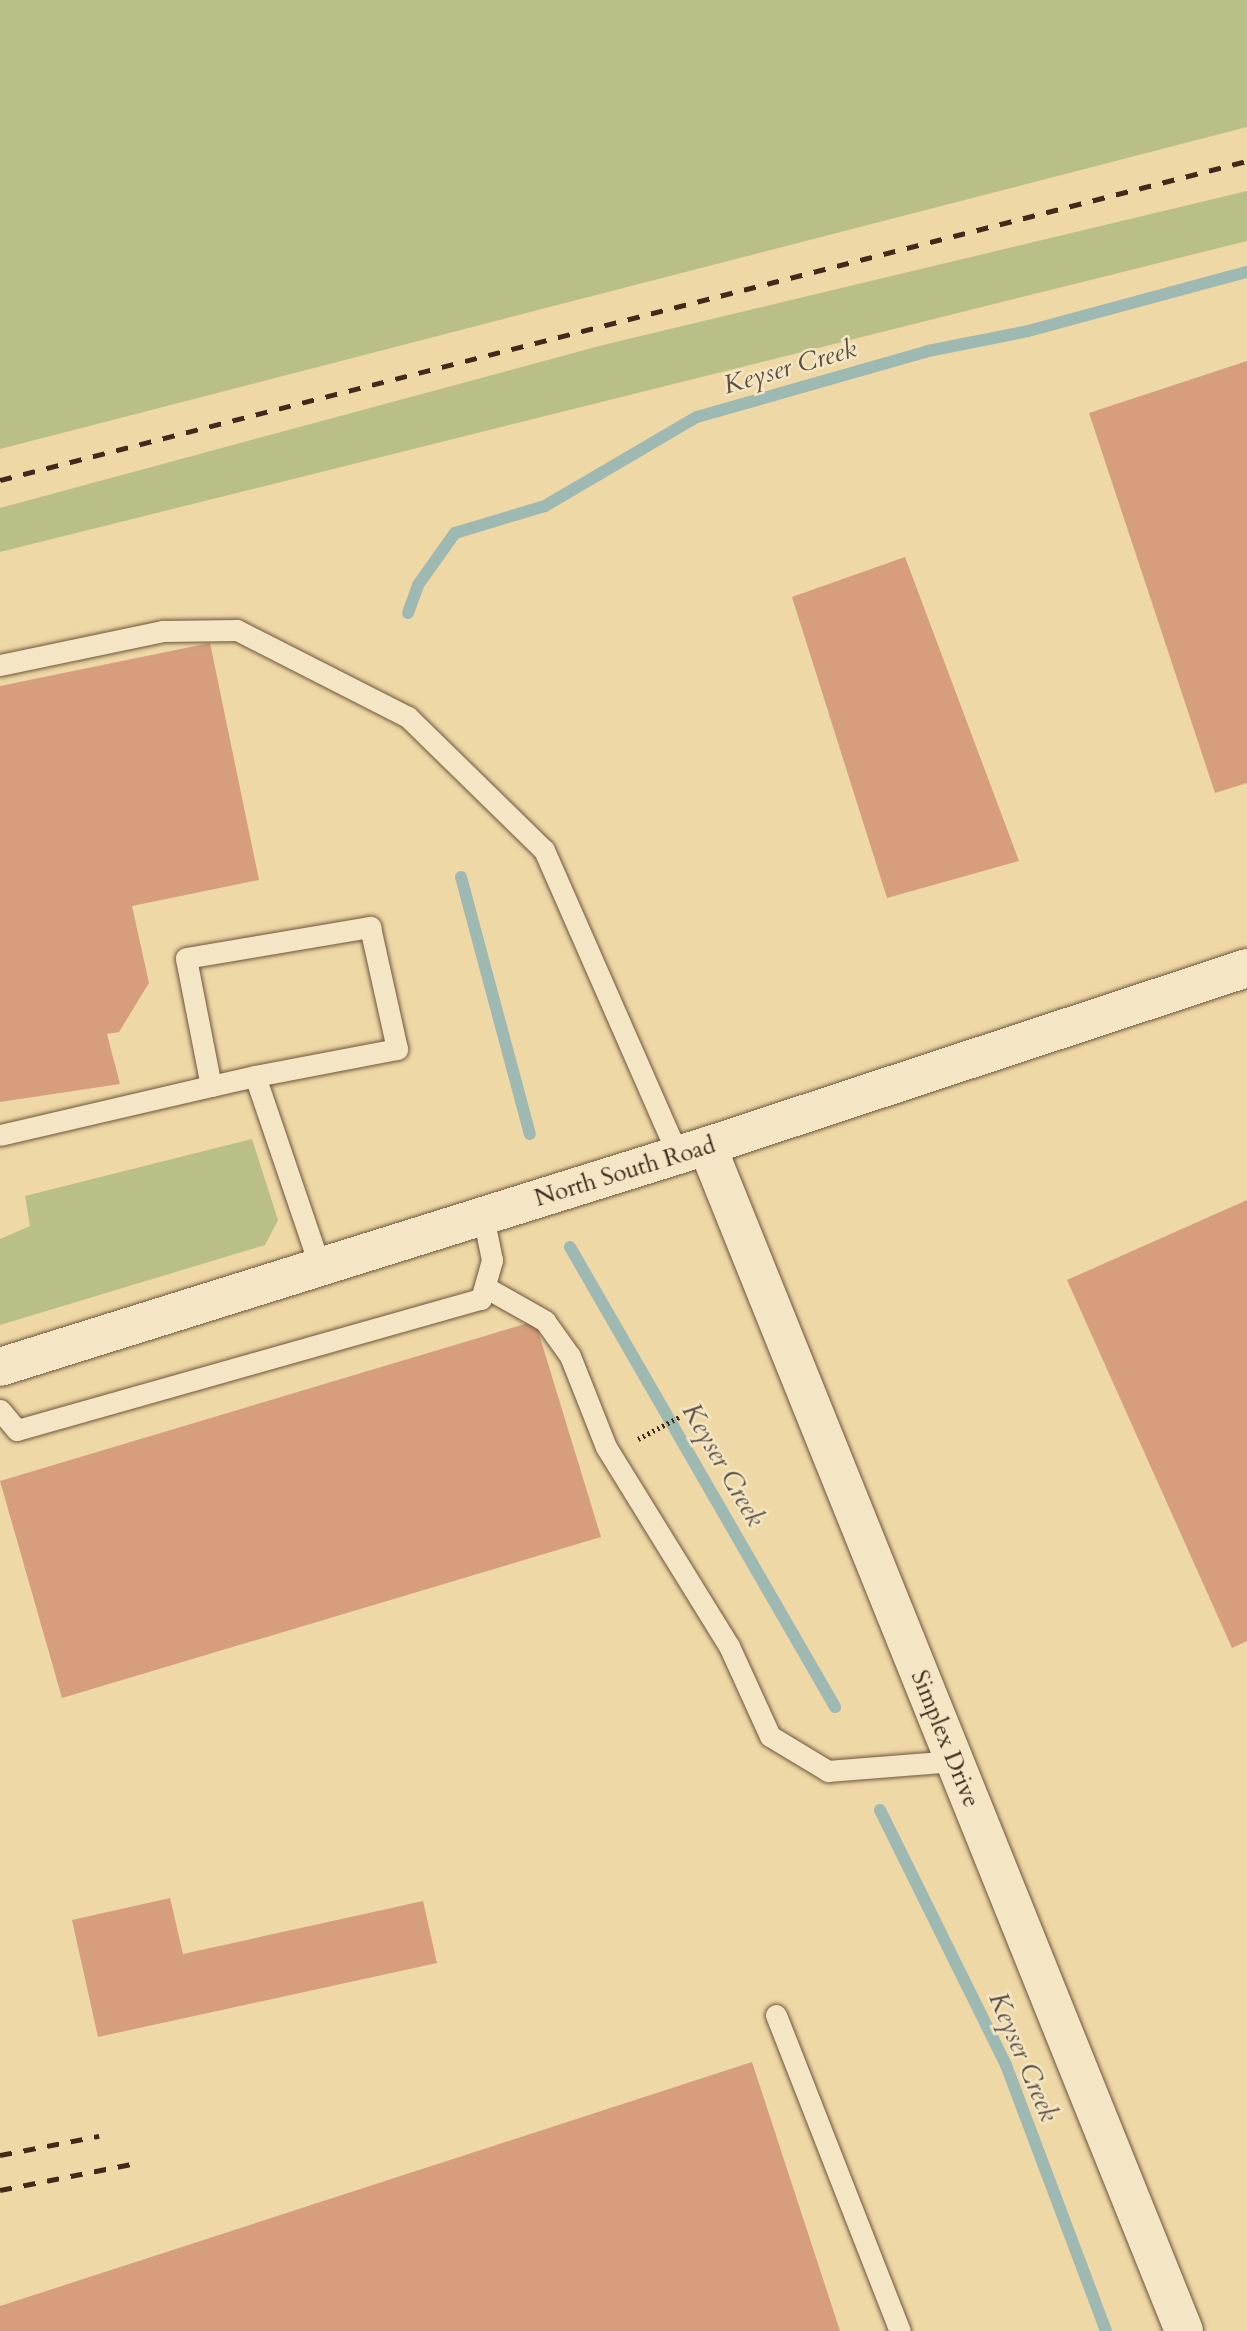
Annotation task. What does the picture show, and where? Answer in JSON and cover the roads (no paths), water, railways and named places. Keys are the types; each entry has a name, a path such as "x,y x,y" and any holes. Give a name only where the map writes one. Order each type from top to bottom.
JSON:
{"street":[{"name":"North South Road","path":"0,1367 692,1151 1247,968"},
{"name":"Simplex Drive","path":"692,1151 954,1760 1184,2331"}],"lane":[{"path":"0,665 163,631 237,630 408,717 544,850 692,1151"},
{"path":"0,1135 212,1086 255,1076 397,1049 370,927 186,958 212,1086"},
{"path":"255,1076 320,1267"},
{"path":"0,1410 17,1430 481,1298 492,1260 482,1216"},
{"path":"485,1287 545,1321 570,1356 606,1447 729,1646 770,1736 828,1770 954,1760"},
{"path":"776,2015 900,2331"}],"waterway":[{"name":"Keyser Creek","path":"408,613 418,585 455,533 545,506 697,417 928,351 1028,331 1247,272"},
{"name":"Keyser Creek","path":"461,877 530,1134"},
{"name":"Keyser Creek","path":"570,1247 835,1707"},
{"name":"Keyser Creek","path":"880,1810 1006,2065 1106,2331"}],"railway":[{"path":"0,480 1247,161"},
{"path":"0,2155 99,2136"},
{"path":"0,2190 131,2164"}]}
